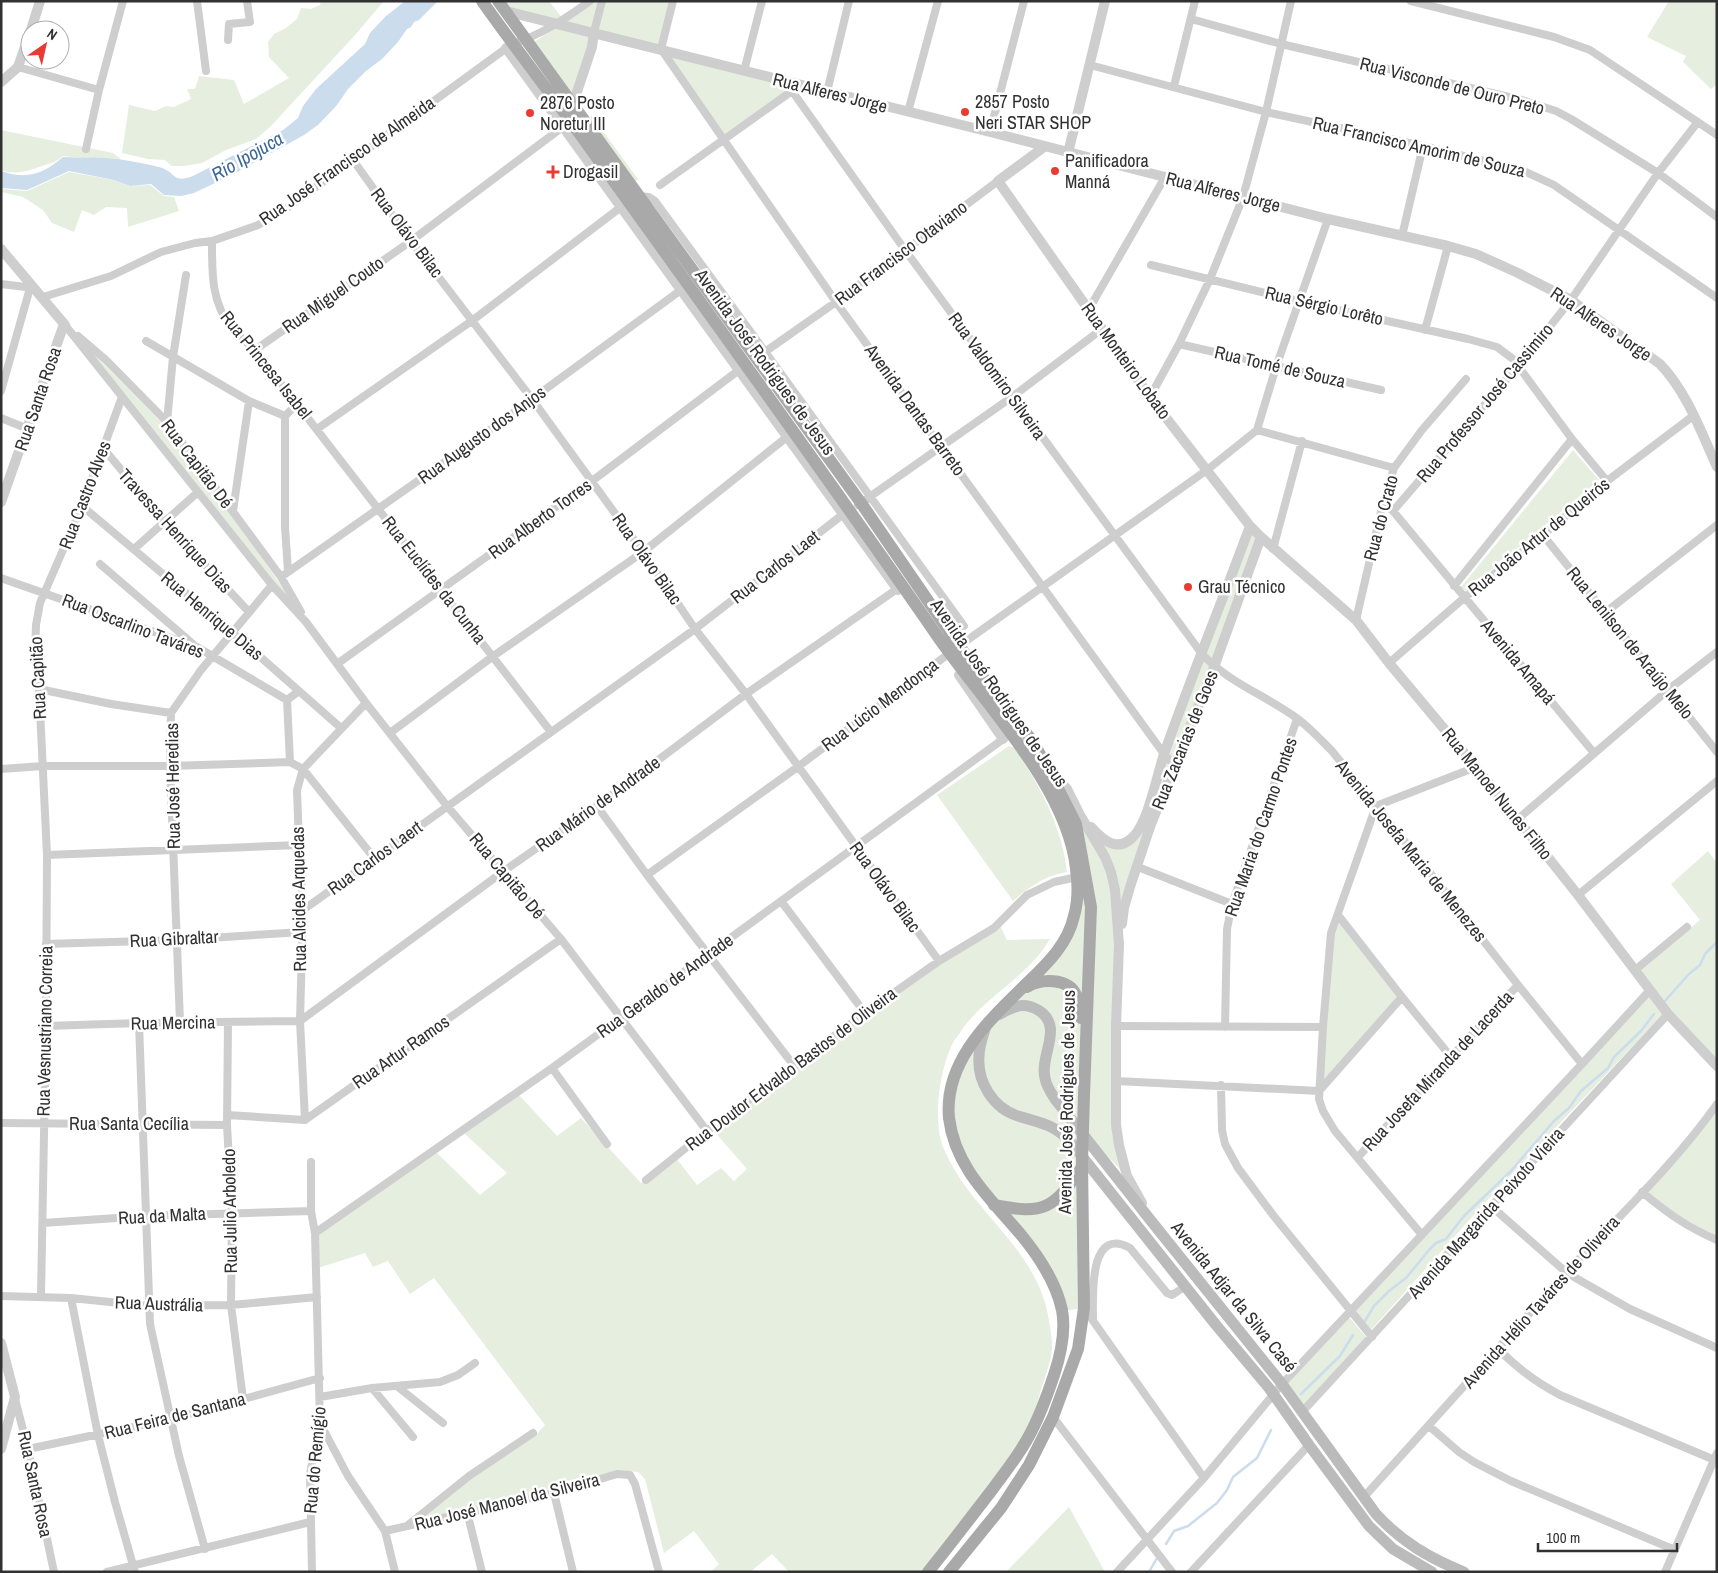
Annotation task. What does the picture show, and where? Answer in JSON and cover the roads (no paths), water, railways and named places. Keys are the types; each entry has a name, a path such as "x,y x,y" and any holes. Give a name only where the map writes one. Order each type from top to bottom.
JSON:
{"main road":[{"name":"Avenida José Rodrigues de Jesus","path":"482,1 509,46 639,196 761,354 856,506 1007,736 1037,772 1066,826 1074,854 1077,877 1074,917 1065,938 1052,959 989,1022 956,1068 950,1092 949,1115 953,1135 961,1158 972,1177 1044,1264 1061,1306 1063,1340 1060,1358 1043,1408 1017,1456 928,1572"},
{"name":"Avenida José Rodrigues de Jesus","path":"501,6 526,40 568,116 856,506"},
{"name":"Avenida José Rodrigues de Jesus","path":"949,1572 1015,1488 1053,1417 1078,1350 1084,1308 1082,1164 1091,907 1076,824 1047,767 1032,742 951,651"},
{"path":"1016,994 1043,980 1066,984 1076,993 1086,1035"},
{"name":"Avenida Adjar da Silva Casé","path":"1432,1572 1393,1549 1369,1526 1273,1394 1069,1140 1058,1130 1016,1115 1001,1107 989,1095 981,1075 978,1056 989,1022 1013,1006 1018,1005 1027,1005 1043,1013 1050,1023 1049,1048 1045,1062 1044,1077 1055,1099 1303,1411 1363,1498 1387,1526 1410,1545 1464,1572"},
{"path":"994,1205 1019,1210 1036,1209 1055,1201 1070,1184 1082,1164"}],"street":[{"path":"34,20 40,1"},
{"path":"86,149 99,90 123,1"},
{"path":"198,1 206,71"},
{"path":"228,40 229,24 250,21 247,1"},
{"name":"Rua José Francisco de Almeida","path":"43,297 111,276 161,252 212,241 258,225 287,208 509,46 559,24 590,1"},
{"path":"568,116 592,47 602,1"},
{"path":"661,50 673,1"},
{"path":"744,71 762,1"},
{"path":"826,92 849,1"},
{"path":"908,112 938,1"},
{"path":"990,132 1024,1"},
{"path":"1068,153 1104,1"},
{"path":"1174,86 1195,1"},
{"path":"1150,397 1179,344 1210,279 1243,197 1266,112 1291,1"},
{"path":"1411,1 1554,37 1590,50 1717,135"},
{"name":"Rua Alferes Jorge","path":"501,6 559,24 826,92 1328,219 1476,254 1571,300 1660,364 1672,377 1717,467"},
{"name":"Rua Visconde de Ouro Preto","path":"1191,19 1281,44 1514,98 1556,112 1571,119 1658,173 1717,217"},
{"path":"592,47 618,38"},
{"name":"Avenida Dantas Barreto","path":"661,50 836,302 1164,754 1175,766"},
{"path":"1,82 18,67 20,61"},
{"name":"Rua Francisco Amorim de Souza","path":"1090,65 1266,112 1423,146 1524,171 1554,185 1717,298"},
{"path":"18,67 99,90"},
{"name":"Rua Valdomiro Silveira","path":"785,81 1012,397 1202,654 1214,667"},
{"path":"660,185 792,91"},
{"name":"Avenida José Rodrigues de Jesus","path":"568,116 622,207 787,437 856,506 964,626"},
{"name":"Rua Miguel Couto","path":"255,350 411,241 568,116"},
{"name":"Rua Professor José Cassimiro","path":"1393,511 1518,366 1571,300 1658,173 1697,123"},
{"path":"1402,236 1423,146"},
{"name":"Rua Francisco Otaviano","path":"761,354 836,302 1044,147"},
{"name":"Rua Olávo Bilac","path":"353,160 411,241 532,398 643,552 695,629 799,766 939,961"},
{"path":"1088,309 1165,177"},
{"name":"Rua Monteiro Lobato","path":"998,181 1150,397 1260,537"},
{"path":"317,429 473,320 622,207"},
{"path":"1328,219 1298,301 1257,430 1394,468"},
{"name":"Rua Princesa Isabel","path":"212,241 212,275 214,292 219,308 233,329 255,350 317,429"},
{"path":"1425,330 1448,246"},
{"name":"Rua Capitão Dé","path":"1,248 32,288 43,297 272,585 306,622 366,703 447,806 560,939 707,1131"},
{"name":"Rua Sérgio Lorêto","path":"1151,265 1298,301 1468,339 1497,347 1518,366"},
{"path":"167,422 173,357 186,275"},
{"path":"1,284 32,288 1,391"},
{"name":"Rua Augusto dos Anjos","path":"281,577 681,290"},
{"name":"Rua Capitão Dé","path":"64,324 106,360 167,422 281,577 306,622"},
{"name":"Rua Santa Rosa","path":"1,502 64,324"},
{"name":"Rua Carlos Laet","path":"447,806 695,629 856,506 1012,397 1102,328"},
{"path":"146,341 249,401 285,416"},
{"name":"Rua Tomé de Souza","path":"1179,344 1381,390"},
{"path":"1518,366 1572,439 1607,481"},
{"name":"Rua Alberto Torres","path":"337,664 592,481 739,370"},
{"name":"Rua do Crato","path":"1356,620 1383,503 1394,468 1466,379"},
{"name":"Rua Castro Alves","path":"45,592 82,506 122,397"},
{"path":"233,511 249,401"},
{"path":"288,572 285,527 285,416 297,404"},
{"name":"Rua João Artur de Queirós","path":"1389,663 1464,598 1607,481 1693,416"},
{"path":"1,418 28,429"},
{"name":"Rua Euclídes da Cunha","path":"317,429 551,732"},
{"name":"Rua Lúcio Mendonça","path":"647,875 799,766 951,651 1207,470 1257,430"},
{"path":"390,734 492,657 643,552 787,437"},
{"path":"1454,586 1572,439"},
{"path":"1274,549 1302,441"},
{"name":"Travessa Henrique Dias","path":"103,448 164,522 249,612"},
{"path":"134,549 198,492"},
{"name":"Avenida Amapá","path":"1383,503 1393,511 1594,753"},
{"name":"Rua Henrique Dias","path":"82,506 232,632 341,728"},
{"name":"Avenida José Rodrigues de Jesus","path":"856,506 897,589 951,651"},
{"path":"1606,612 1717,525"},
{"name":"Rua Zacarias de Goes","path":"1080,815 1111,844 1119,844 1132,839 1142,822 1164,754 1250,526"},
{"name":"Rua Lenilson de Araújo Melo","path":"1543,535 1717,752"},
{"name":"Rua Manoel Nunes Filho","path":"1260,537 1356,620 1389,663 1518,819 1668,1014 1717,1066"},
{"name":"Rua Zacarias de Goes","path":"1119,945 1124,908 1150,827 1214,667 1260,537"},
{"path":"100,564 197,647"},
{"name":"Rua Oscarlino Taváres","path":"1,578 197,647 287,700"},
{"name":"Rua José Heredias","path":"180,1022 175,850 170,766 171,713 212,657 272,585"},
{"name":"Rua Mário de Andrade","path":"300,1021 504,871 597,806 746,694 897,589"},
{"name":"Rua Capitão","path":"44,766 35,657 36,625 45,592"},
{"path":"1518,819 1668,690 1717,652"},
{"name":"Avenida Josefa Maria de Menezes","path":"1214,667 1297,718 1332,751 1582,1064"},
{"path":"39,689 111,704 171,713"},
{"path":"290,762 287,700 299,690"},
{"name":"Rua Alcides Arquedas","path":"305,1120 300,1021 303,910 297,790 303,770 366,703"},
{"name":"Rua Maria do Carmo Pontes","path":"1225,1027 1227,929 1232,904 1297,718"},
{"name":"Rua Geraldo de Andrade","path":"315,1233 552,1068 1007,736"},
{"path":"1,768 170,766 290,762 303,770 374,858"},
{"name":"Rua Vesnustriano Correia","path":"41,1297 47,855 44,766"},
{"path":"1047,767 1067,788 1080,815 1105,857 1111,872 1115,890 1119,945 1116,1026 1116,1125 1127,1176 1152,1222"},
{"path":"1422,1235 1335,1132 1319,1099 1318,1091 1329,946 1331,932 1376,806 1476,767"},
{"path":"1578,895 1717,781"},
{"name":"Rua Carlos Laert","path":"303,910 447,806"},
{"path":"597,806 647,875 794,1067"},
{"path":"47,855 299,845"},
{"path":"1138,867 1232,904"},
{"name":"Rua Doutor Edvaldo Bastos de Oliveira","path":"646,1180 707,1131 866,1013 939,961 994,928 1027,894 1054,882 1077,877"},
{"path":"781,901 866,1013"},
{"path":"1338,915 1451,1057"},
{"path":"1635,970 1687,927"},
{"name":"Rua Gibraltar","path":"46,944 178,940 302,932"},
{"name":"Rua Artur Ramos","path":"305,1120 560,939"},
{"name":"Rua Josefa Miranda de Lacerda","path":"1358,1157 1518,985"},
{"name":"Avenida Margarida Peixoto Vieira","path":"1117,1572 1204,1478 1282,1384 1650,990"},
{"path":"1318,1091 1402,997"},
{"name":"Avenida Margarida Peixoto Vieira","path":"1303,1411 1668,1014"},
{"name":"Rua Mercina","path":"46,1026 300,1021"},
{"name":"Rua Julio Arboledo","path":"228,1022 227,1115 232,1213 231,1306 243,1399"},
{"path":"140,1023 150,1324 179,1456 205,1549"},
{"path":"1116,1026 1323,1027"},
{"path":"552,1068 607,1144"},
{"path":"1116,1082 1222,1085 1318,1091"},
{"path":"1222,1085 1222,1130 1225,1144 1238,1168 1350,1312 1372,1337"},
{"name":"Avenida Hélio Taváres de Oliveira","path":"1363,1498 1642,1192 1717,1104"},
{"path":"227,1115 305,1120"},
{"name":"Rua Santa Cecília","path":"1,1123 228,1125"},
{"path":"312,1162 311,1211 315,1233 320,1378"},
{"path":"1642,1192 1673,1218 1717,1240"},
{"path":"1491,1206 1567,1273 1630,1309 1717,1348"},
{"name":"Rua da Malta","path":"42,1223 146,1216 311,1211"},
{"path":"1093,1320 1095,1267 1099,1256 1105,1249 1113,1245 1122,1244 1130,1248 1167,1294 1172,1294 1186,1286"},
{"name":"Rua Austrália","path":"1,1296 71,1298 149,1306 231,1306 317,1296"},
{"path":"71,1298 98,1435 114,1502 134,1569"},
{"path":"1084,1308 1204,1478"},
{"path":"1,1343 4,1361 15,1397 1,1449"},
{"path":"1498,1349 1537,1383 1552,1391 1716,1458 1665,1572"},
{"path":"320,1398 372,1388 440,1382 449,1379 475,1363"},
{"name":"Rua do Remígio","path":"312,1572 310,1474 320,1423 320,1378"},
{"name":"Rua Feira de Santana","path":"28,1449 171,1419 320,1378"},
{"path":"398,1387 443,1423"},
{"path":"372,1388 413,1437"},
{"name":"Rua Santa Rosa","path":"15,1397 54,1572"},
{"path":"1053,1417 1172,1572"},
{"path":"320,1423 348,1476 385,1531 395,1572"},
{"path":"1429,1426 1460,1452 1488,1470 1674,1550"},
{"path":"406,1527 469,1476 533,1433"},
{"path":"1191,1572 1309,1445"},
{"name":"Rua José Manoel da Silveira","path":"385,1531 554,1493 617,1474 630,1475 636,1484 658,1568"},
{"path":"554,1493 573,1572"},
{"path":"467,1512 482,1572"},
{"path":"107,1572 134,1569 310,1522"},
{"path":"658,1568 663,1572"}],"water":[{"name":"Rio Ipojuca","path":"405,1 438,1 407,29 382,59 366,71 348,89 337,105 318,125 304,135 232,175 194,193 181,196 164,195 151,184 130,186 114,180 69,171 27,190 1,188 1,171 19,175 34,174 49,168 63,157 126,160 165,169 181,179 193,176 283,130 298,118 303,106 316,89 365,44 370,33 385,17"}],"waterway":[{"path":"1665,1001 1689,974 1700,965 1705,954 1717,942"},
{"path":"1365,1321 1374,1306 1406,1278 1436,1243 1446,1239 1464,1216 1511,1171 1554,1121 1569,1108 1581,1091 1608,1068 1614,1057 1641,1031 1654,1014"},
{"path":"1301,1394 1340,1356 1353,1335"},
{"path":"1166,1544 1174,1531 1188,1526 1217,1503 1227,1490 1233,1477 1257,1458 1271,1430"},
{"path":"1149,1572 1157,1558"}],"place":[{"name":"2857 Posto Neri STAR SHOP","path":"965,112"},
{"name":"2876 Posto Noretur III","path":"530,113"},
{"name":"Panificadora Manná","path":"1055,171"},
{"name":"Drogasil","path":"553,172"},
{"name":"Grau Técnico","path":"1188,587"}]}
